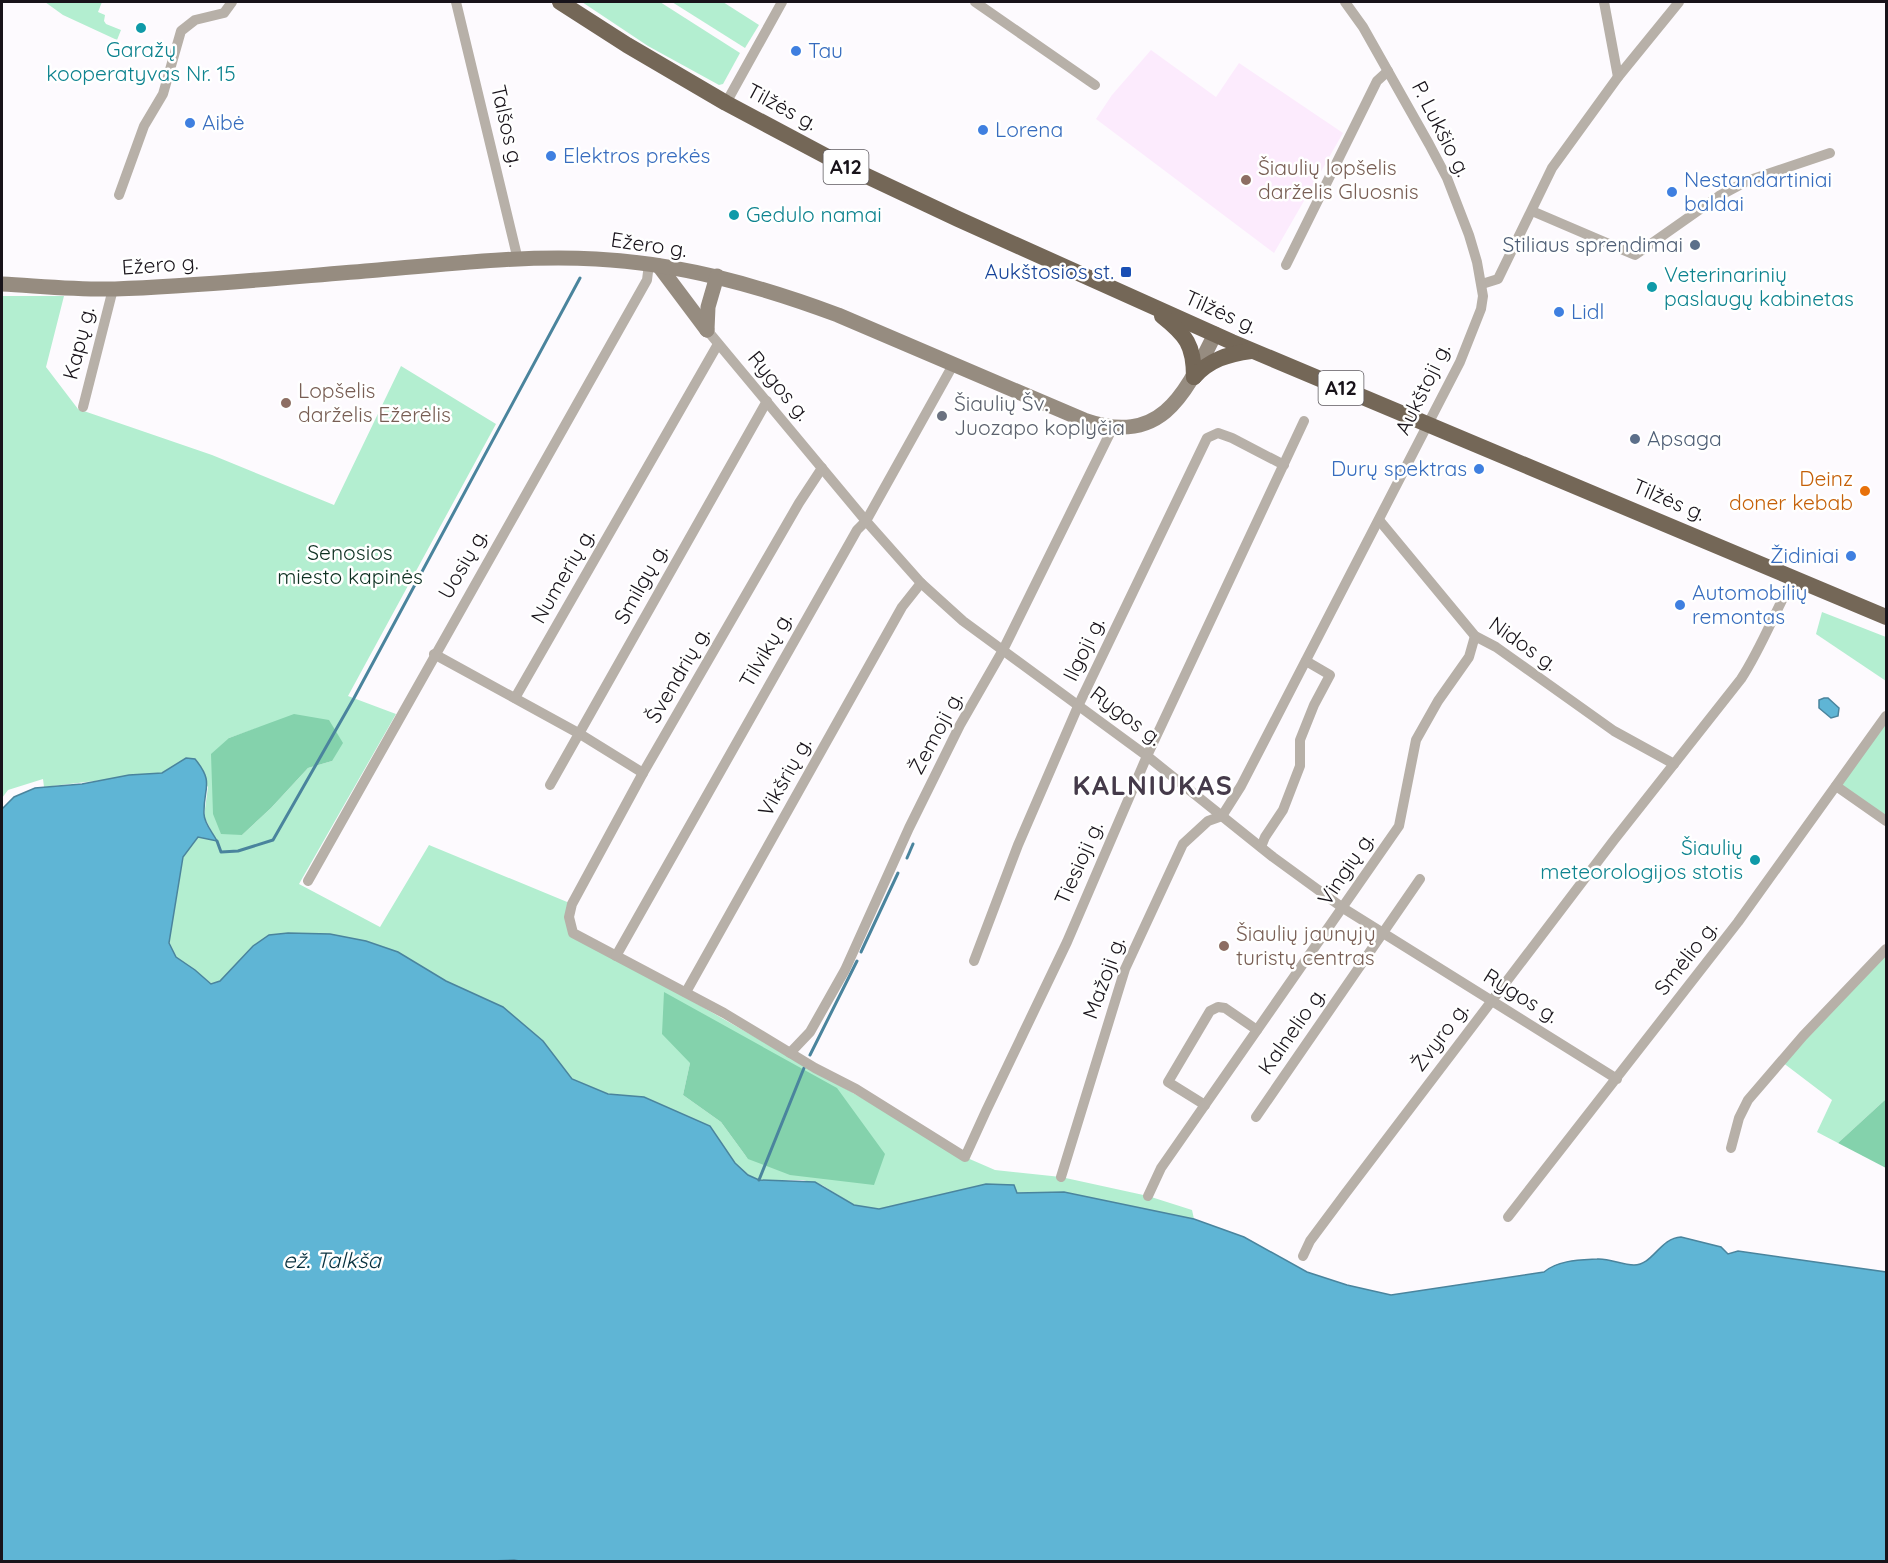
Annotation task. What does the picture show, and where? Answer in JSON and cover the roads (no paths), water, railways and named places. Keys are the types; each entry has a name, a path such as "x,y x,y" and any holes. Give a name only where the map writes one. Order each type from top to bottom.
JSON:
{"highway":[{"name":"Tilžės g.","path":"560,2 627,45 726,103 837,162 958,219 1254,351 1887,617"},
{"path":"1147,304 1177,328 1188,341 1193,355 1194,377"},
{"path":"1194,377 1212,361 1233,353 1254,351"}],"main road":[{"name":"Ežero g.","path":"2,284 113,289 518,260 596,259 654,265 717,276 817,307 1084,420 1113,427 1140,425 1152,422 1163,415 1194,377 1215,334"},
{"path":"654,265 707,330"},
{"path":"707,330 708,307 717,276"}],"street":[{"path":"119,195 144,126 163,94 181,31 195,20 224,13 232,2"},
{"path":"975,2 1095,85"},
{"name":"P. Lukšio g.","path":"1345,2 1389,71 1447,178 1468,235 1482,284"},
{"path":"1604,2 1618,77"},
{"path":"1482,284 1498,279 1552,168 1618,77 1679,2"},
{"path":"726,103 781,3"},
{"name":"Talšos g.","path":"457,4 518,260"},
{"path":"1286,265 1377,81 1389,71"},
{"path":"1532,211 1635,255 1719,196 1747,181 1830,153"},
{"name":"Uosių g.","path":"308,881 654,265"},
{"name":"Aukštoji g.","path":"1222,816 1306,661 1460,362 1481,309 1482,284"},
{"name":"Kapų g.","path":"83,407 113,289"},
{"name":"Rygos g.","path":"707,330 866,521 921,583 963,621 1079,704 1261,847 1343,908 1617,1079"},
{"name":"Numerių g.","path":"515,698 718,344"},
{"name":"Tilvikų g.","path":"616,956 857,530 866,521 954,365"},
{"name":"Smilgų g.","path":"550,785 767,401"},
{"name":"Tiesioji g.","path":"790,1053 856,1089 965,1157 1066,942 1147,756 1304,421"},
{"name":"Žemoji g.","path":"790,1053 810,1032 845,970 909,828 960,725 1003,650 1113,427"},
{"name":"Ilgoji g.","path":"974,961 1018,845 1079,704 1207,438 1218,433 1225,435 1284,465"},
{"name":"Švendrių g.","path":"616,956 573,933 569,917 572,904 643,773 822,468"},
{"name":"Nidos g.","path":"1379,520 1475,636 1496,647 1614,731 1674,764"},
{"name":"Žvyro g.","path":"1303,1256 1310,1241 1345,1194 1741,679 1755,658 1794,577"},
{"name":"Vikšrių g.","path":"686,992 902,607 921,583"},
{"name":"Vingių g.","path":"1148,1196 1161,1168 1399,826 1416,740 1438,701 1469,657 1475,636"},
{"path":"434,654 580,734 643,773"},
{"path":"1261,847 1283,810 1300,766 1300,740 1314,705 1330,675 1306,661"},
{"name":"Smėlio g.","path":"1508,1217 1738,922 1887,717"},
{"path":"1836,786 1887,821"},
{"name":"Mažoji g.","path":"1061,1177 1125,969 1183,844 1208,821 1222,816"},
{"name":"Kalnelio g.","path":"1256,1117 1420,879"},
{"path":"1731,1148 1739,1118 1748,1100 1803,1036 1887,949"},
{"path":"616,956 686,992 790,1053"},
{"path":"1206,1105 1168,1082 1210,1011 1218,1007 1225,1008 1257,1030"}],"water":[{"path":"1828,698 1839,708 1838,716 1831,718 1819,708 1819,700"},
{"name":"ež. Talkša","path":"186,758 195,759 205,774 207,786 204,817 217,841 198,837 183,857 169,943 176,957 211,984 220,981 253,946 269,935 330,934 366,941 398,952 446,981 503,1007 543,1041 572,1079 608,1094 644,1097 710,1126 735,1163 748,1175 759,1180 815,1182 854,1205 879,1209 986,1184 1014,1185 1017,1193 1064,1192 1194,1219 1244,1237 1307,1272 1347,1285 1391,1295 1544,1272 1556,1265 1576,1260 1602,1259 1629,1265 1641,1264 1667,1242 1681,1237 1721,1247 1728,1254 1738,1251 1886,1272 1886,1561 2,1561 2,809 14,797 35,788 82,784 129,775 162,773"}],"waterway":[{"path":"217,841 221,852 238,851 273,840 354,698 580,278"},
{"path":"907,858 913,844"},
{"path":"861,952 898,873"},
{"path":"810,1055 857,961"},
{"path":"759,1180 804,1068"}],"place":[{"name":"Garažų kooperatyvas Nr. 15","path":"141,28"},
{"name":"Tau","path":"796,51"},
{"name":"Aibė","path":"190,123"},
{"name":"Lorena","path":"983,130"},
{"name":"Elektros prekės","path":"551,156"},
{"name":"Šiaulių lopšelis darželis Gluosnis","path":"1246,180"},
{"name":"Nestandartiniai baldai","path":"1672,192"},
{"name":"Gedulo namai","path":"734,215"},
{"name":"Stiliaus sprendimai","path":"1695,245"},
{"name":"Aukštosios st.","path":"1126,272"},
{"name":"Veterinarinių paslaugų kabinetas","path":"1652,287"},
{"name":"Lidl","path":"1559,312"},
{"name":"Lopšelis darželis Ežerėlis","path":"286,403"},
{"name":"Šiaulių Šv. Juozapo koplyčia","path":"942,416"},
{"name":"Apsaga","path":"1635,439"},
{"name":"Durų spektras","path":"1479,469"},
{"name":"Deinz doner kebab","path":"1865,491"},
{"name":"Židiniai","path":"1851,556"},
{"name":"Automobilių remontas","path":"1680,605"},
{"name":"Šiaulių meteorologijos stotis","path":"1755,860"},
{"name":"Šiaulių jaunųjų turistų centras","path":"1224,946"}],"district":[{"name":"KALNIUKAS","path":"1153,786"}],"park label":[{"name":"Senosios miesto kapinės","path":"350,565"}]}
